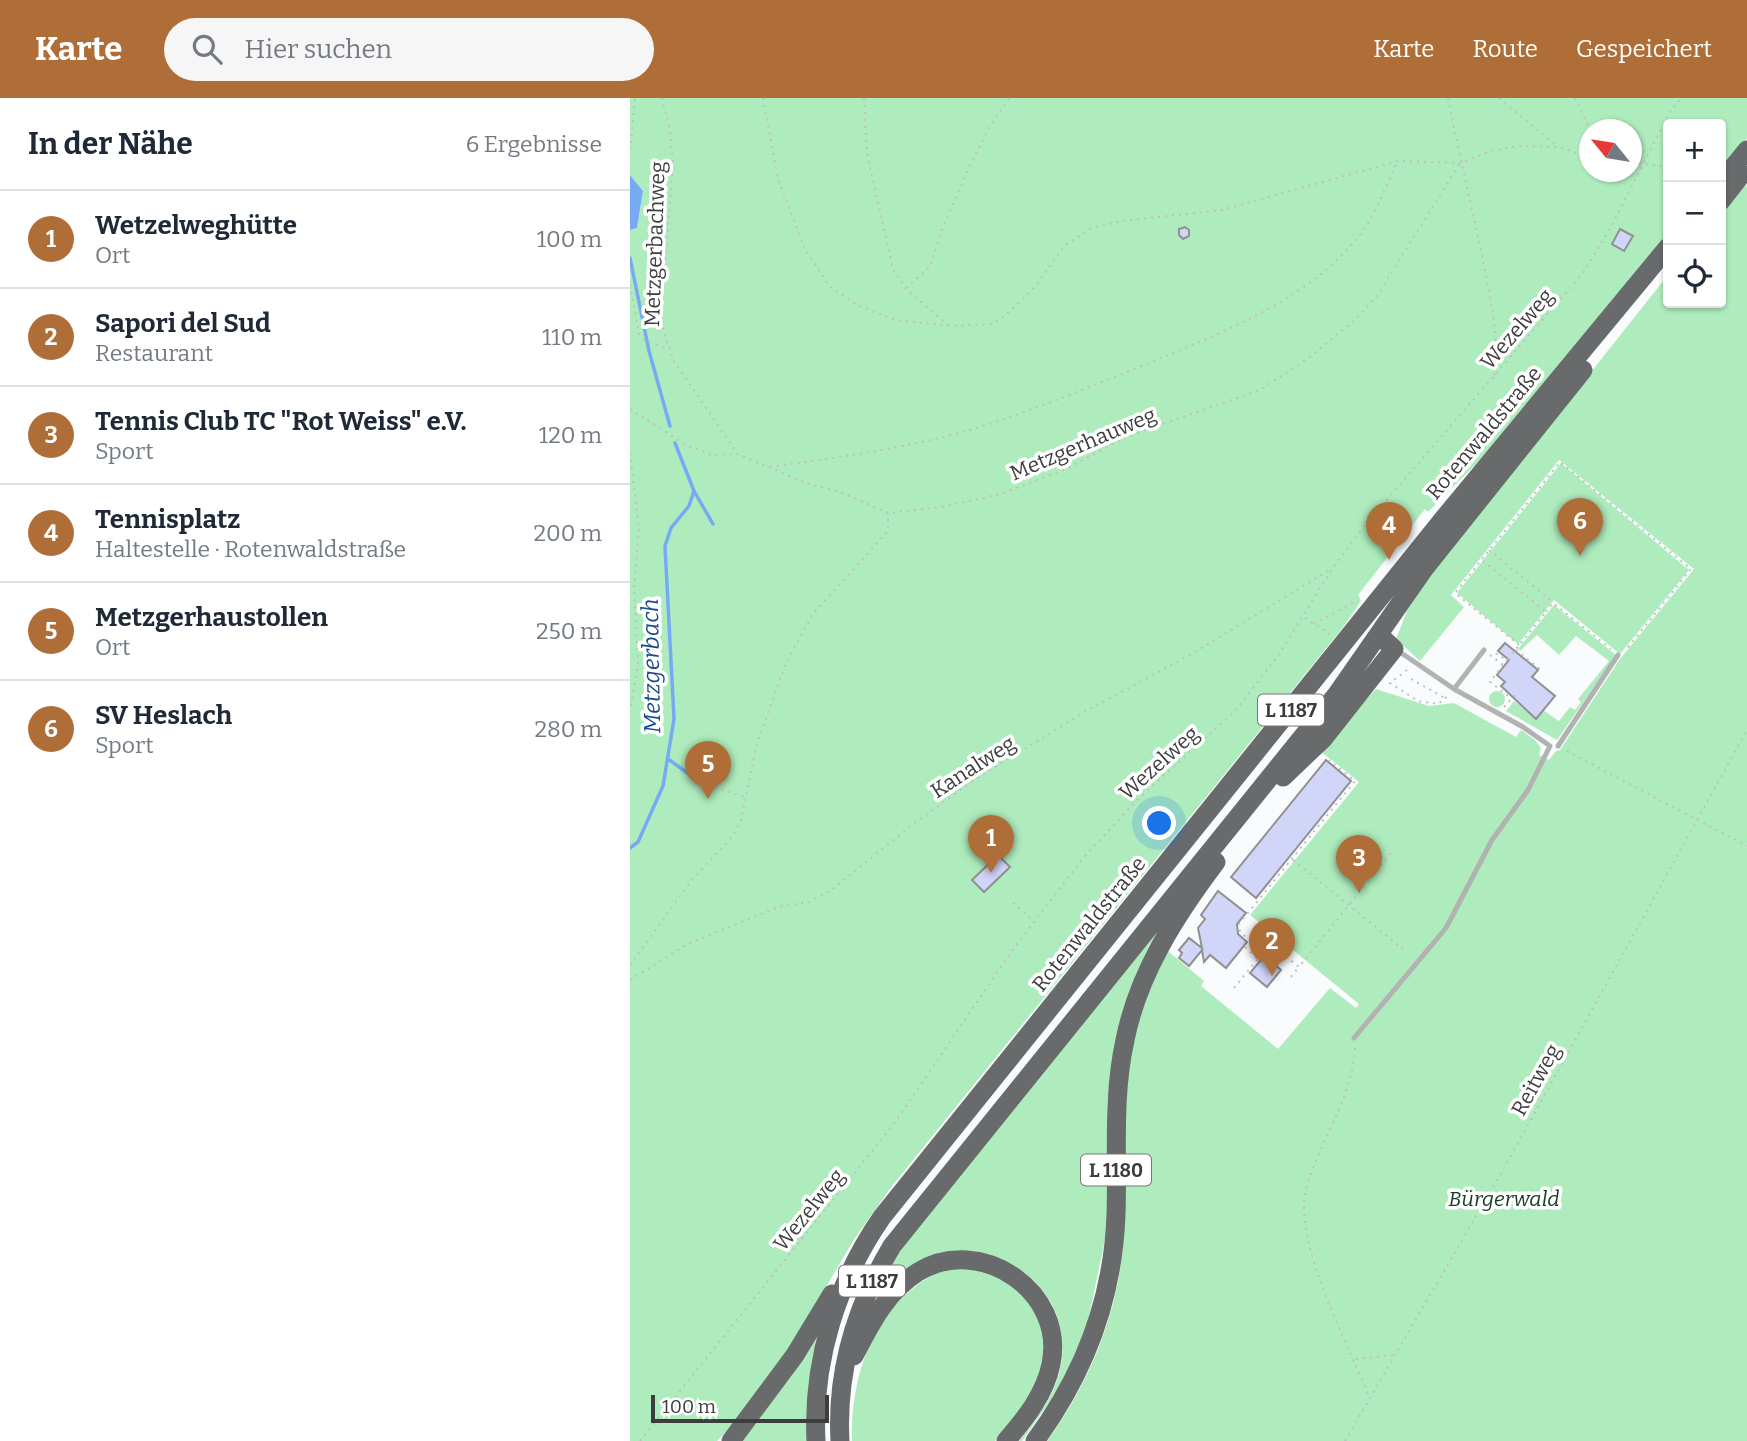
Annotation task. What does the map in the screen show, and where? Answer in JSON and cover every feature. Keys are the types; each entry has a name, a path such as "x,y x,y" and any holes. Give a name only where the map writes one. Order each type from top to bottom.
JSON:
{"highway":[{"path":"1726,176 1747,150"},
{"path":"1726,195 1747,169"},
{"name":"Rotenwaldstraße","path":"816,1441 817,1395 823,1353 849,1270 869,1236 910,1181 1444,518 1663,253"},
{"name":"Rotenwaldstraße","path":"844,1376 858,1313 892,1246 1337,694 1480,497 1663,271"},
{"path":"1379,635 1394,649"},
{"name":"L 1187","path":"1283,777 1324,738 1394,649"},
{"name":"L 1180","path":"1035,1441 1074,1382 1106,1297 1116,1215 1118,1079 1125,1037 1140,988 1159,949 1191,898 1283,777 1301,737"},
{"path":"844,1376 878,1311 917,1273 954,1260 997,1266 1031,1291 1047,1318 1053,1344 1051,1364 1040,1395 1006,1441"},
{"path":"731,1441 795,1355 849,1270"},
{"name":"L 1187","path":"840,1441 844,1376"}],"lane":[{"path":"1354,1038 1446,928 1492,840 1528,790 1548,754 1547,743 1454,689 1394,649"},
{"path":"1454,689 1486,652"},
{"path":"1558,746 1618,655"}],"path":[{"path":"630,150 635,98"},
{"name":"Metzgerbachweg","path":"662,98 673,164 662,305 668,349 737,454"},
{"path":"763,98 778,180 805,249 830,286 859,306 896,320 950,326 991,324 1005,316 1034,288 1065,245 1092,228 1121,221 1222,210 1398,161 1461,163 1490,151 1518,146 1558,147 1579,154"},
{"path":"864,98 867,154 893,269 905,289 950,326"},
{"path":"905,289 930,268 942,230 971,165 989,128 1009,98"},
{"path":"1448,98 1461,163 1472,200 1493,318 1497,360 1494,377"},
{"path":"1499,98 1558,147"},
{"path":"1575,98 1585,119"},
{"name":"Wezelweg","path":"639,1441 882,1140 934,1070 1034,920 1114,823 1235,711 1305,618 1332,569 1383,503 1583,273 1670,112 1681,98"},
{"path":"768,467 865,453 996,422 1229,330 1287,298 1355,241 1375,210 1398,161"},
{"name":"Metzgerhauweg","path":"888,513 941,507 1001,494 1066,469 1126,437 1260,390 1307,359 1354,321 1377,296 1461,163"},
{"path":"1644,164 1663,166"},
{"path":"630,285 641,336 644,340 668,349"},
{"path":"630,409 686,445 712,455 737,454 806,483 843,492 888,513 888,531 813,614 786,663 757,743 741,820 733,836 691,881 630,965"},
{"path":"630,453 639,530 634,588 638,663 630,711"},
{"path":"1489,550 1620,657 1691,569 1560,462 1489,550 1482,560 1455,593 1519,645"},
{"path":"1482,560 1546,612"},
{"name":"Kanalweg","path":"630,980 645,968 688,944 742,920 778,907 809,902 830,891 912,824 975,780 1088,710 1190,655 1332,569"},
{"path":"1314,624 1356,601"},
{"path":"1512,699 1490,682 1553,603"},
{"path":"1305,618 1333,636"},
{"path":"1503,665 1486,652 1493,649 1507,660"},
{"path":"1516,649 1540,669"},
{"path":"1413,663 1390,683 1418,701 1438,704 1454,689"},
{"path":"1411,679 1446,699"},
{"path":"1499,713 1518,692"},
{"name":"Reitweg","path":"1345,1441 1507,1163 1696,817 1747,730"},
{"path":"1558,746 1747,846"},
{"path":"1299,967 1262,938 1248,939 1240,932 1239,924 1355,781 1329,761"},
{"path":"715,788 746,798"},
{"path":"1291,977 1392,852"},
{"path":"1292,859 1403,949"},
{"path":"1013,903 1034,920"},
{"path":"1234,988 1270,944"},
{"path":"1245,947 1258,959"},
{"path":"1276,964 1283,955"},
{"path":"1354,1038 1353,1077 1315,1162 1306,1192 1305,1217 1336,1325 1355,1360 1371,1400"},
{"path":"1355,1360 1393,1355"}],"green space":[{"path":"630,98 1747,98 1747,138 1726,163 1726,119 1663,119 1663,239 1496,444 1428,512 1425,509 1358,595 1361,601 1344,626 892,1186 853,1241 777,1371 753,1404 717,1441 630,1441 630,230 637,228 643,191 630,175"},
{"name":"Bürgerwald","path":"1747,185 1747,1441 1047,1441 1077,1394 1089,1369 1109,1318 1116,1291 1124,1235 1126,1078 1133,1040 1145,1003 1168,951 1204,981 1201,986 1278,1049 1330,988 1356,1008 1359,1004 1250,915 1359,782 1319,750 1376,689 1429,706 1454,703 1516,737 1521,730 1541,748 1539,755 1549,760 1560,750 1620,659 1694,569 1559,460 1451,595 1464,607 1420,661 1396,639 1407,611 1429,576 1663,281 1663,308 1726,308 1726,204 1737,191"},
{"path":"1561,463 1689,570 1620,654 1554,600 1518,644 1457,593"},
{"path":"1554,605 1616,655 1557,740 1506,711 1514,701 1536,718 1543,710 1559,721 1570,707 1575,710 1581,702 1578,699 1609,661 1576,636 1559,655 1537,635 1520,651 1518,649"},
{"path":"1494,691 1500,691 1505,699 1503,705 1494,707 1489,702 1489,696"},
{"path":"1165,918 1114,1051 1107,1103 1108,1225 1087,1326 1060,1387 1022,1441 1019,1441 1052,1392 1062,1357 1060,1327 1050,1301 1032,1279 1010,1264 984,1254 956,1252 929,1258 903,1272 881,1295 876,1294 900,1248"},
{"path":"942,1270 985,1270 1009,1283 1028,1302 1038,1320 1043,1339 1038,1375 1030,1393 995,1441 852,1441 856,1389 862,1364 872,1341 884,1320 900,1301 919,1284"},
{"path":"822,1323 809,1441 739,1441"}],"water":[{"path":"630,175 643,191 637,228 630,230"}],"building":[{"path":"1185,227 1189,230 1189,236 1183,239 1179,235 1179,229"},
{"path":"1620,229 1633,236 1624,251 1612,244"},
{"path":"1505,643 1538,670 1532,677 1555,696 1536,719 1501,686 1505,682 1497,675 1509,660 1498,651"},
{"path":"1326,760 1351,781 1256,898 1231,877"},
{"path":"998,855 1010,867 984,892 972,880"},
{"path":"1218,891 1246,913 1237,924 1238,934 1247,942 1226,968 1210,955 1204,962 1202,950 1189,966 1179,958 1182,953 1179,950 1189,938 1202,948 1198,928 1205,919 1201,915"},
{"path":"1264,956 1281,970 1267,987 1250,973"}],"waterway":[{"name":"Metzgerbach","path":"630,258 649,351 670,426"},
{"name":"Metzgerbach","path":"630,848 638,842 663,786 674,719 665,546 671,528 689,506 694,491 675,443"},
{"path":"694,491 713,524"},
{"path":"668,759 700,782"}],"place":[{"name":"SV Heslach","path":"1580,556"},
{"name":"Tennisplatz","path":"1389,560"},
{"name":"Metzgerhaustollen","path":"708,799"},
{"name":"Wetzelweghütte","path":"991,873"},
{"name":"Tennis Club TC \"Rot Weiss\" e.V.","path":"1359,893"},
{"name":"Sapori del Sud","path":"1272,976"}]}
